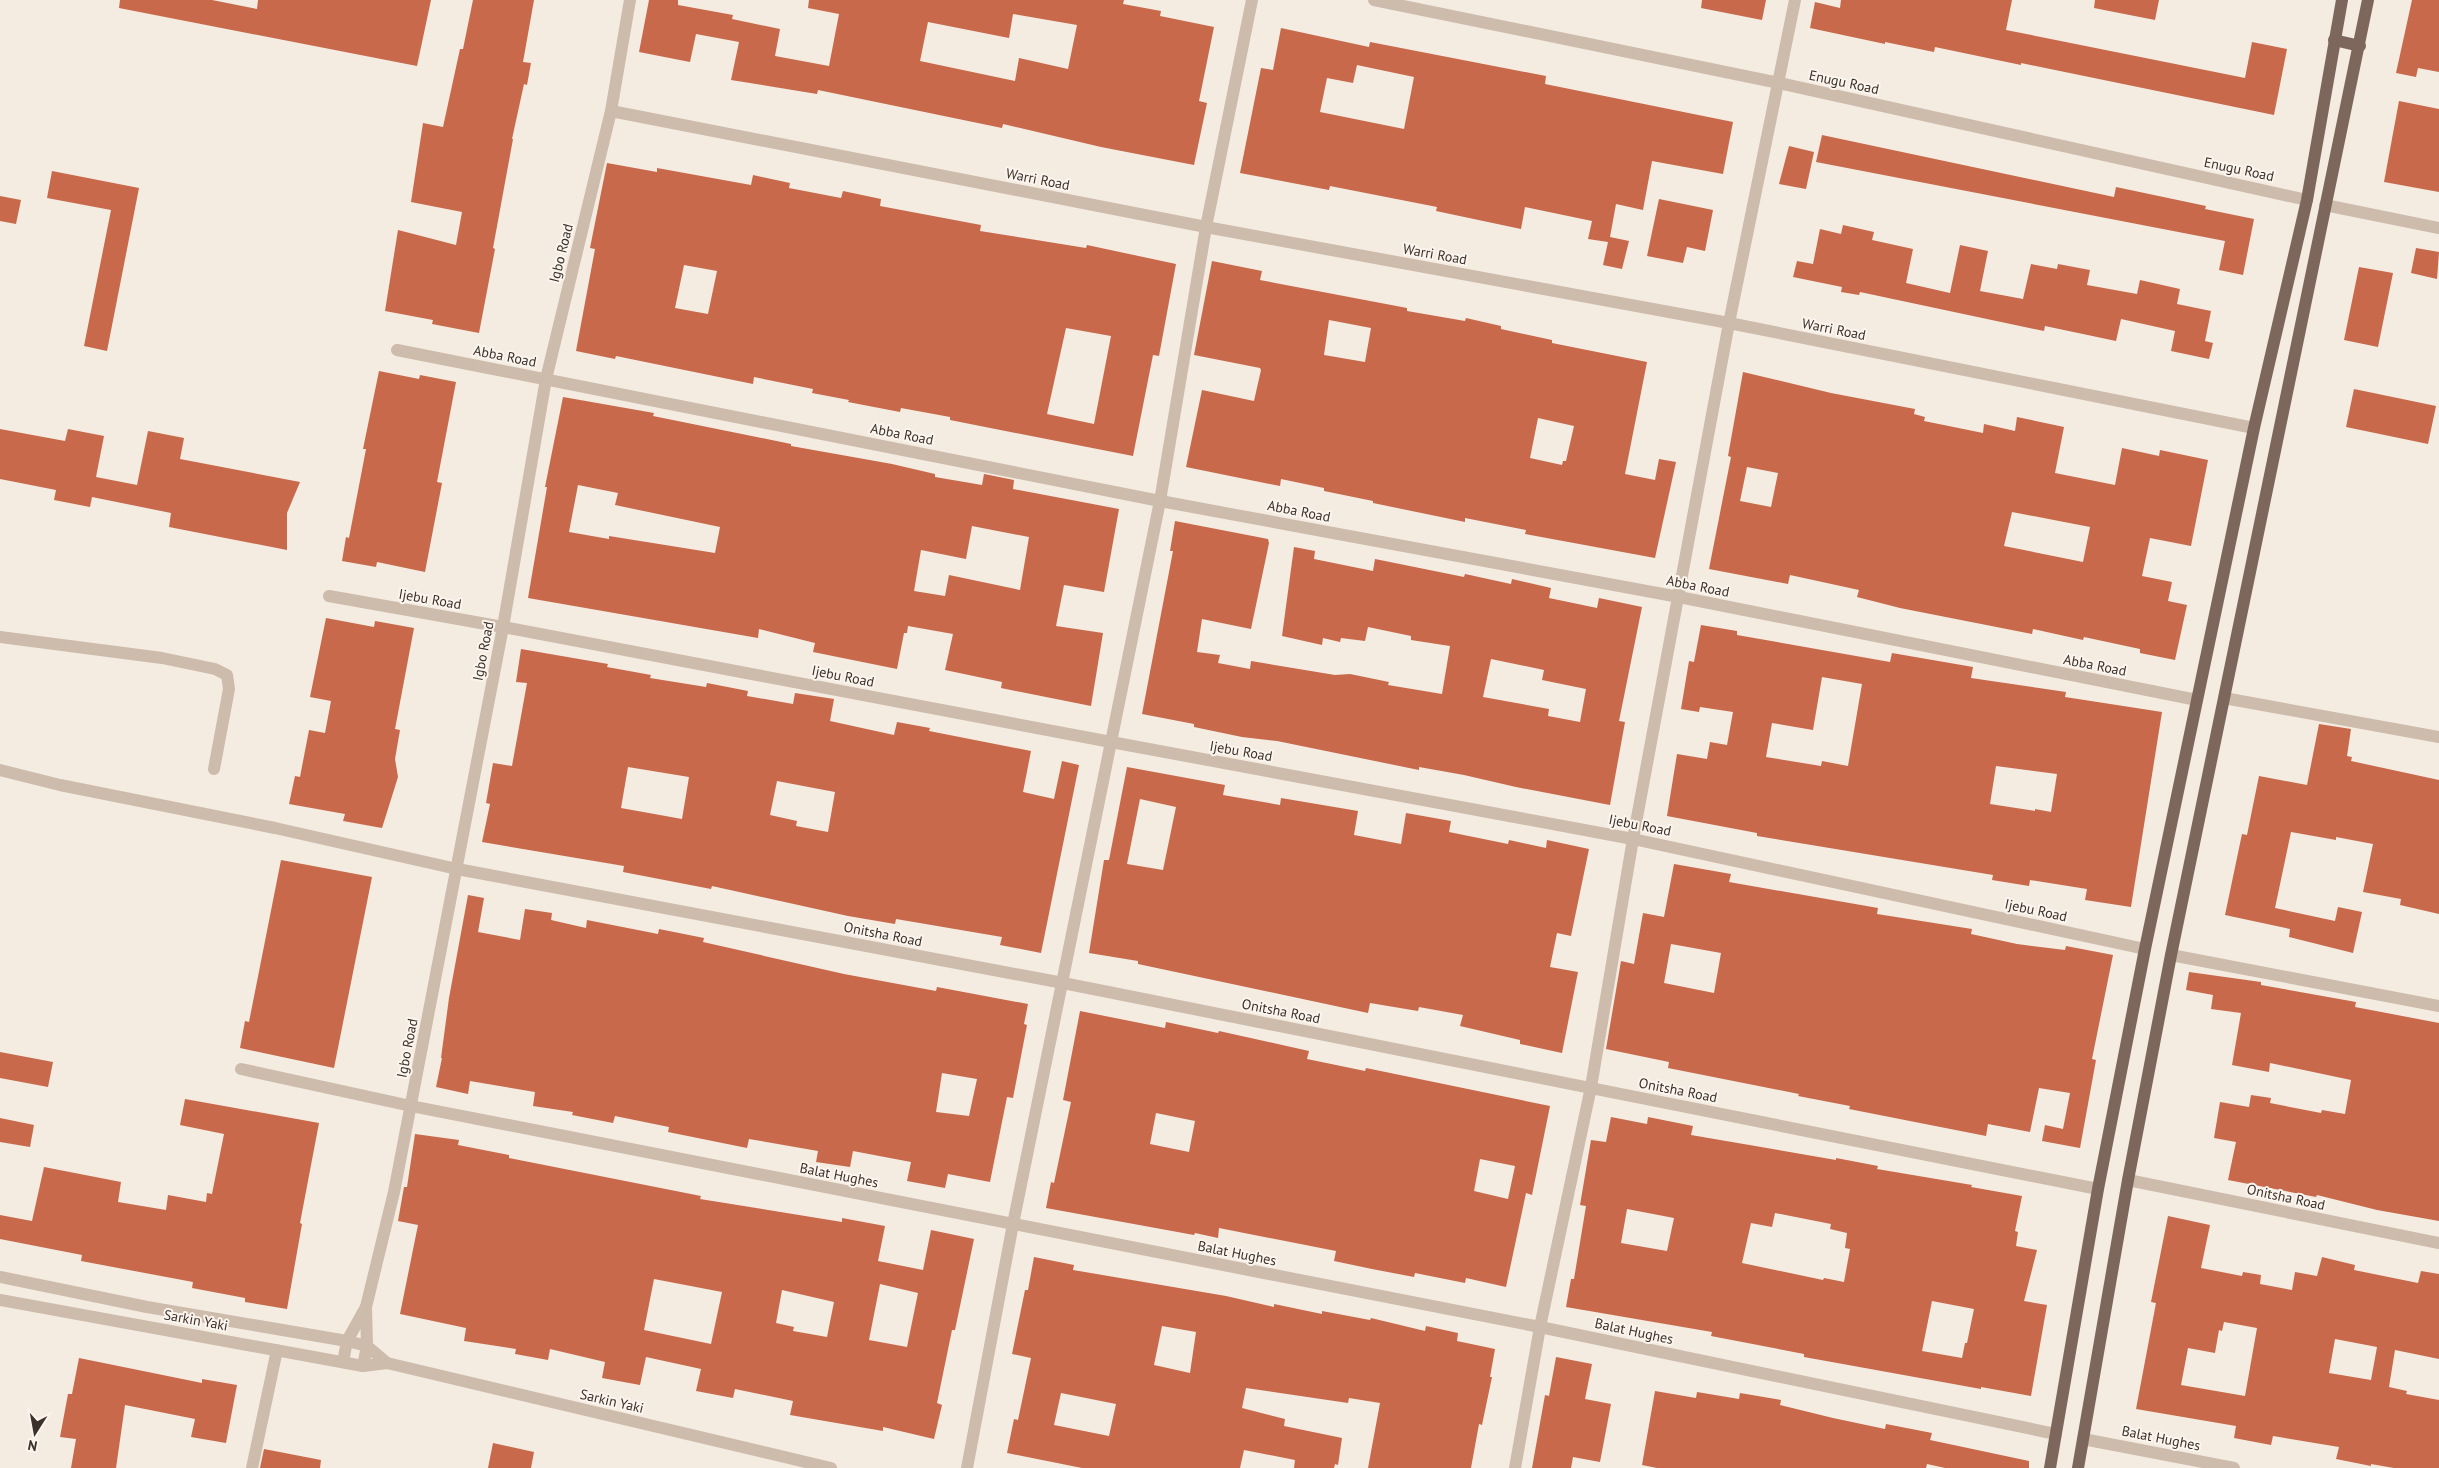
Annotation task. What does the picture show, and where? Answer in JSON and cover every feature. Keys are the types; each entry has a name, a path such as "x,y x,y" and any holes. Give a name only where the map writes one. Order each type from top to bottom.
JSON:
{"main road":[{"path":"2050,1468 2098,1189 2145,949 2254,428 2306,200 2342,0"},
{"path":"2078,1468 2128,1180 2170,955 2360,46 2368,0"},
{"path":"2334,40 2360,46"}],"street":[{"name":"Igbo Road","path":"363,1366 367,1346 366,1307 394,1192 457,869 503,626 546,379 611,111 630,0"},
{"path":"967,1468 1013,1224 1160,501 1206,227 1252,0"},
{"name":"Enugu Road","path":"1374,0 1778,83 2306,200"},
{"path":"1515,1468 1540,1327 1591,1087 1633,839 1730,323 1795,0"},
{"name":"Warri Road","path":"611,111 1206,227 1730,323 2254,428"},
{"path":"2326,205 2439,228"},
{"name":"Abba Road","path":"396,350 1160,501 1679,597 2197,700"},
{"name":"Ijebu Road","path":"329,596 503,626 1633,839 2145,949"},
{"path":"0,637 162,658 215,669 227,675 229,689 214,769"},
{"path":"2224,698 2439,738"},
{"name":"Onitsha Road","path":"0,770 60,785 275,828 457,869 1063,983 2098,1189"},
{"path":"2170,955 2439,1006"},
{"name":"Balat Hughes","path":"241,1069 411,1106 1540,1327 2056,1434"},
{"name":"Onitsha Road","path":"2128,1180 2439,1243"},
{"path":"0,1278 147,1307 367,1346"},
{"name":"Sarkin Yaki","path":"0,1300 363,1366 387,1363 831,1468"},
{"name":"Igbo Road","path":"343,1362 347,1341 366,1307"},
{"name":"Sarkin Yaki","path":"367,1346 387,1363"},
{"path":"252,1468 277,1350"},
{"name":"Balat Hughes","path":"2083,1439 2234,1468"}],"building":[{"path":"120,0 212,0 257,9 258,0 431,0 417,66 119,8"},
{"path":"473,0 534,0 523,62 531,63 527,85 524,84 512,139 493,248 495,249 479,333 432,324 433,320 385,311 398,230 456,245 462,212 411,202 423,123 443,127 460,49 463,49"},
{"path":"649,0 678,0 678,5 733,15 732,19 780,29 775,56 829,66 839,14 808,8 809,0 1124,0 1123,4 1161,11 1160,16 1214,27 1199,101 1207,103 1194,165 1101,147 1003,124 1002,128 818,90 817,94 731,80 739,42 696,34 690,62 639,52","holes":["1013,14 1077,25 1068,69 1019,58 1015,81 920,61 928,22 1009,38"]},
{"path":"1702,0 1766,0 1762,20 1701,8"},
{"path":"1841,0 2012,0 2006,30 2245,78 2252,42 2287,49 2274,115 2021,63 2021,65 1935,47 1934,52 1885,42 1885,44 1810,28 1815,2 1840,8"},
{"path":"2095,0 2159,0 2155,20 2094,8"},
{"path":"2412,0 2439,0 2439,72 2418,68 2416,77 2396,73"},
{"path":"1281,28 1369,47 1370,42 1546,76 1545,84 1733,122 1723,174 1652,161 1643,210 1616,204 1610,237 1629,241 1622,269 1603,265 1608,242 1588,239 1592,221 1525,207 1521,229 1436,211 1437,207 1330,186 1329,190 1240,173 1261,68 1273,70","holes":["1357,65 1414,77 1404,129 1320,112 1327,78 1353,83"]},
{"path":"2399,101 2439,109 2439,192 2384,182"},
{"path":"1822,135 2114,197 2116,187 2206,206 2205,209 2254,219 2243,275 2219,270 2225,241 1816,162"},
{"path":"1789,146 1814,152 1806,189 1779,184"},
{"path":"607,163 657,172 657,168 751,185 753,175 790,183 789,188 841,198 843,191 881,199 880,206 981,225 980,231 1086,248 1087,245 1176,264 1159,356 1153,355 1133,456 950,420 950,417 901,408 900,412 848,402 849,400 812,393 813,389 754,377 753,384 616,356 615,359 576,351 595,249 590,248","holes":["684,265 717,271 708,314 675,308","1066,328 1111,336 1094,424 1047,414"]},
{"path":"52,171 139,188 107,351 84,346 111,210 47,198"},
{"path":"0,196 21,200 16,224 0,221"},
{"path":"1659,199 1713,210 1705,251 1687,247 1683,263 1647,256"},
{"path":"1843,225 1874,232 1872,240 1913,249 1906,283 1950,293 1960,245 1988,251 1980,291 2023,299 2031,264 2057,269 2058,264 2090,270 2087,285 2137,294 2140,280 2180,289 2177,304 2211,311 2205,341 2213,343 2209,359 2171,351 2175,331 2121,319 2116,341 2045,326 2044,331 1860,292 1859,295 1841,292 1842,287 1793,277 1797,261 1813,264 1820,229 1841,234"},
{"path":"2416,248 2439,252 2437,279 2411,273"},
{"path":"1212,261 1262,271 1260,280 1407,308 1407,311 1465,321 1466,318 1501,326 1501,329 1552,340 1552,343 1647,362 1625,474 1655,480 1659,459 1676,462 1655,558 1525,534 1526,530 1465,518 1465,522 1373,503 1373,501 1324,491 1324,488 1281,479 1280,486 1186,467 1202,390 1254,401 1261,370 1260,368 1194,355","holes":["1329,320 1371,328 1365,362 1324,355","1538,418 1574,426 1566,461 1563,461 1562,465 1530,458"]},
{"path":"2359,267 2393,273 2378,347 2344,340"},
{"path":"379,371 419,379 420,375 456,382 437,482 442,483 425,572 377,562 376,567 342,561 346,537 349,538 366,449 363,449"},
{"path":"1743,372 1831,393 1915,409 1914,414 1925,417 1924,421 1983,433 1984,424 2015,431 2017,417 2064,427 2055,473 2115,485 2122,448 2159,456 2160,450 2208,460 2191,546 2150,538 2142,576 2172,582 2168,601 2187,605 2175,660 2140,653 2140,649 2084,637 2083,640 2033,629 2032,634 1900,608 1857,597 1859,590 1790,575 1788,584 1709,569 1731,457 1728,456","holes":["1747,467 1778,473 1771,507 1740,501","2012,512 2090,527 2083,562 2004,546"]},
{"path":"2354,389 2436,406 2428,444 2346,427"},
{"path":"563,397 654,413 653,416 791,444 791,446 892,464 935,474 935,477 982,485 984,474 1014,480 1013,489 1119,509 1104,592 1064,585 1056,626 1103,633 1091,706 1001,688 1002,682 945,670 953,634 908,626 907,633 904,633 897,669 813,652 815,643 759,629 758,638 528,598 547,487 545,487","holes":["578,485 618,493 615,505 720,527 715,553 609,536 609,539 569,532","972,526 1029,537 1020,590 949,575 945,596 914,591 921,550 966,559"]},
{"path":"0,429 65,441 68,429 104,436 96,477 137,485 148,431 184,438 180,459 300,482 287,513 287,550 169,527 171,513 92,497 90,507 54,500 56,490 0,479"},
{"path":"1175,521 1268,539 1269,543 1251,629 1202,619 1197,652 1220,655 1218,663 1250,669 1251,661 1335,675 1350,674 1389,682 1388,685 1442,694 1450,646 1411,640 1411,636 1368,627 1365,641 1341,638 1340,642 1323,638 1322,645 1282,636 1294,547 1315,551 1314,559 1373,571 1375,559 1464,577 1465,574 1511,584 1512,579 1551,588 1549,598 1597,608 1599,598 1642,607 1619,721 1625,722 1610,805 1464,775 1419,767 1419,770 1277,741 1242,737 1194,727 1194,724 1142,714 1173,551 1170,551","holes":["1491,659 1544,670 1542,680 1586,689 1580,722 1548,716 1549,709 1483,697"]},
{"path":"326,618 374,627 375,621 414,628 395,729 400,730 395,759 398,777 382,828 343,821 345,814 289,804 295,776 300,777 309,730 325,733 331,701 310,697"},
{"path":"1701,625 1737,631 1737,635 1890,662 1892,653 1973,667 1971,678 2066,692 2065,697 2162,712 2131,907 2085,900 2087,889 2030,880 2029,886 1992,880 1993,875 1757,836 1757,833 1667,816 1677,754 1707,759 1710,742 1727,745 1733,712 1700,707 1699,712 1681,709 1689,661 1694,662","holes":["1822,677 1862,684 1848,766 1822,761 1821,766 1766,757 1772,723 1813,730","1996,766 2057,774 2051,812 1990,804"]},
{"path":"521,649 608,664 607,667 651,675 650,678 706,687 707,683 748,691 747,696 793,704 795,693 834,699 830,721 894,735 897,722 930,728 929,731 1031,751 1023,792 1054,799 1062,761 1079,765 1041,953 1000,945 1002,937 896,919 895,924 848,916 712,886 711,889 623,872 624,866 482,842 490,804 486,803 493,763 512,766 527,683 516,682","holes":["628,767 689,777 682,819 621,808","777,781 835,792 828,832 796,826 797,821 770,815"]},
{"path":"2319,724 2351,729 2347,756 2352,757 2351,761 2439,780 2439,914 2400,905 2401,899 2363,892 2373,844 2336,837 2336,840 2291,832 2275,908 2335,921 2338,907 2362,912 2353,953 2289,937 2290,929 2225,915 2242,834 2247,835 2259,776 2307,785"},
{"path":"1127,767 1225,785 1223,795 1280,805 1281,798 1358,811 1354,835 1401,844 1406,813 1451,821 1449,832 1508,844 1509,840 1546,848 1547,840 1589,849 1571,936 1557,933 1550,967 1578,972 1562,1053 1520,1044 1520,1040 1460,1026 1463,1015 1419,1007 1418,1011 1370,1003 1368,1013 1138,964 1138,961 1089,953 1104,860 1109,860","holes":["1140,799 1176,807 1163,870 1127,864"]},
{"path":"281,860 372,877 334,1068 240,1048 245,1021 249,1022"},
{"path":"1674,864 1731,874 1729,882 1878,908 1877,914 1972,929 1971,934 2017,944 2065,950 2066,946 2113,955 2092,1059 2096,1060 2080,1148 2042,1141 2045,1125 2063,1129 2070,1093 2039,1088 2030,1132 1988,1124 1986,1136 1849,1109 1850,1106 1798,1096 1799,1094 1668,1068 1669,1062 1606,1049 1621,961 1634,964 1643,913 1664,917","holes":["1671,944 1721,953 1714,993 1664,983"]},
{"path":"468,895 484,898 478,932 520,940 525,909 552,913 551,920 586,928 587,920 658,934 659,929 704,938 703,942 844,974 936,991 937,987 1028,1004 1024,1024 1027,1025 1013,1098 1007,1097 990,1182 948,1174 945,1188 907,1181 911,1162 853,1151 850,1167 816,1162 818,1151 749,1139 747,1148 668,1132 669,1127 615,1116 613,1123 572,1115 573,1112 533,1106 535,1092 470,1081 468,1094 436,1087 442,1058 449,998","holes":["942,1073 977,1079 969,1116 936,1112"]},
{"path":"2189,972 2261,982 2261,985 2356,1002 2355,1007 2439,1023 2439,1221 2377,1210 2317,1195 2316,1197 2228,1180 2236,1142 2214,1138 2220,1102 2249,1107 2251,1095 2271,1098 2270,1103 2321,1113 2322,1110 2345,1114 2351,1080 2270,1063 2269,1072 2232,1065 2241,1013 2211,1009 2213,995 2186,990"},
{"path":"1080,1011 1165,1028 1166,1022 1218,1033 1219,1031 1309,1051 1307,1059 1365,1071 1366,1068 1550,1106 1532,1195 1526,1193 1506,1287 1466,1278 1465,1283 1415,1273 1414,1277 1372,1269 1334,1261 1336,1251 1219,1228 1218,1238 1046,1208 1051,1182 1054,1183 1071,1102 1063,1100","holes":["1156,1113 1195,1121 1189,1152 1150,1144","1480,1159 1515,1166 1508,1199 1474,1191"]},
{"path":"0,1052 53,1062 48,1087 0,1078"},
{"path":"185,1099 319,1123 300,1223 302,1224 287,1309 245,1302 245,1298 192,1288 193,1282 81,1261 82,1255 0,1239 0,1215 32,1221 44,1167 121,1182 118,1202 166,1210 168,1195 206,1202 207,1193 212,1194 224,1134 180,1125"},
{"path":"1611,1117 1647,1124 1648,1117 1693,1126 1691,1135 1836,1160 1836,1158 1878,1166 1877,1169 1972,1185 1971,1187 2022,1196 2015,1231 2018,1232 2016,1246 2037,1250 2024,1301 2047,1305 2031,1396 1981,1387 1981,1389 1804,1357 1804,1354 1711,1336 1712,1332 1566,1307 1571,1279 1574,1279 1586,1206 1580,1205 1591,1140 1606,1142","holes":["1627,1209 1674,1218 1667,1251 1621,1243","1775,1213 1831,1224 1830,1229 1847,1233 1845,1248 1850,1249 1844,1282 1824,1278 1823,1280 1742,1263 1751,1223 1772,1227","1932,1301 1974,1309 1962,1358 1922,1351"]},
{"path":"0,1118 34,1125 30,1147 0,1142"},
{"path":"415,1134 459,1140 458,1145 509,1155 509,1158 701,1196 700,1199 842,1222 842,1218 885,1226 878,1261 923,1270 931,1230 974,1239 937,1403 942,1405 934,1439 883,1427 883,1431 790,1415 793,1401 735,1389 733,1398 696,1391 701,1369 646,1357 640,1385 602,1378 605,1362 550,1349 548,1360 515,1354 516,1349 464,1341 466,1328 400,1314 418,1225 398,1221 404,1187 407,1187","holes":["654,1279 722,1292 711,1344 644,1330","880,1284 918,1293 907,1347 869,1340","782,1290 834,1302 827,1337 793,1331 794,1327 776,1323"]},
{"path":"2168,1216 2210,1225 2201,1268 2242,1276 2243,1272 2261,1275 2260,1284 2292,1290 2295,1272 2317,1276 2322,1257 2355,1265 2354,1270 2418,1283 2421,1271 2439,1274 2439,1359 2395,1350 2389,1387 2407,1391 2406,1394 2439,1400 2439,1468 2394,1468 2371,1464 2371,1466 2336,1459 2339,1447 2273,1436 2271,1445 2234,1438 2236,1426 2136,1409 2156,1303 2151,1302","holes":["2224,1322 2257,1328 2245,1396 2181,1385 2188,1348 2215,1353 2219,1330 2222,1331","2335,1339 2377,1347 2371,1380 2329,1373"]},
{"path":"1034,1257 1074,1265 1073,1270 1226,1296 1274,1307 1274,1304 1322,1314 1322,1311 1370,1320 1371,1318 1425,1331 1426,1326 1458,1333 1457,1341 1495,1349 1490,1377 1492,1377 1482,1425 1479,1424 1471,1468 1368,1468 1380,1403 1349,1398 1348,1403 1246,1388 1242,1408 1285,1419 1284,1426 1342,1438 1338,1465 1335,1464 1334,1468 1294,1468 1295,1460 1244,1450 1240,1468 1082,1468 1007,1453 1014,1419 1018,1420 1031,1358 1012,1354 1025,1290 1028,1290","holes":["1162,1326 1196,1332 1190,1373 1154,1365","1061,1393 1116,1404 1109,1436 1054,1425"]},
{"path":"1556,1357 1592,1364 1585,1399 1611,1404 1600,1462 1573,1457 1571,1468 1532,1468 1545,1395 1549,1396"},
{"path":"79,1358 202,1383 202,1379 237,1385 226,1443 191,1437 195,1419 125,1405 116,1468 71,1468 76,1439 60,1437 68,1394 72,1394"},
{"path":"1655,1391 1696,1398 1697,1392 1739,1399 1740,1393 1781,1400 1780,1405 1833,1418 1885,1429 1886,1424 1932,1433 1930,1440 2029,1461 2029,1468 1945,1468 1927,1464 1926,1468 1657,1468 1642,1465"},
{"path":"493,1443 534,1452 531,1468 488,1468"},
{"path":"264,1449 321,1460 320,1468 260,1468"}]}
